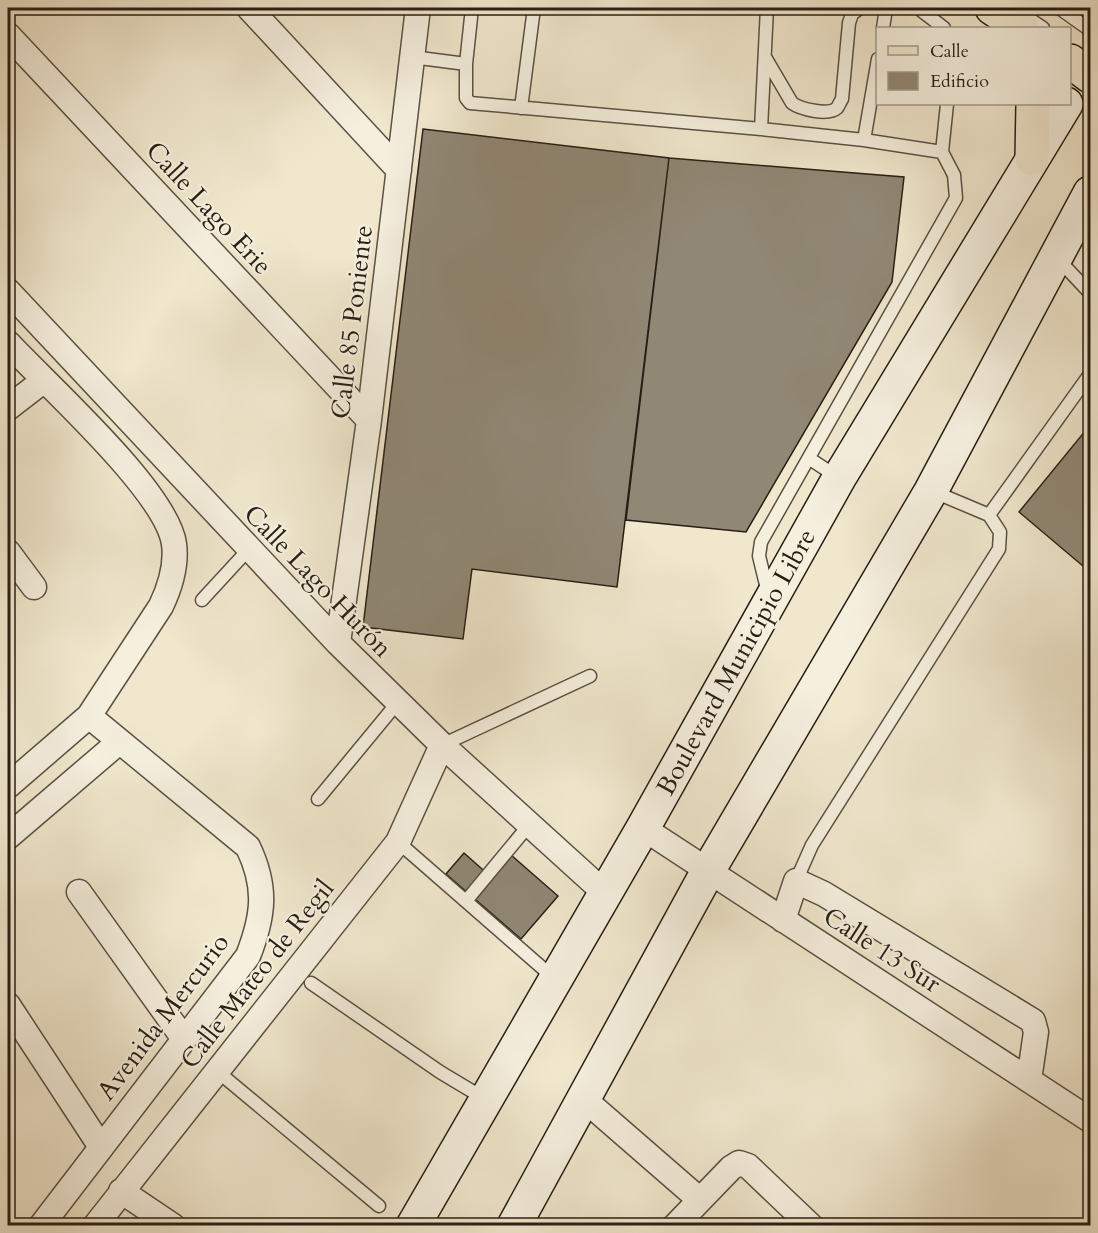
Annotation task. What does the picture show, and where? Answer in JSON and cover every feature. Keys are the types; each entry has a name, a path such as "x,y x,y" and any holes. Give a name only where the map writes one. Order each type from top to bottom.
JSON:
{"main road":[{"path":"983,8 1002,27"},
{"path":"992,8 1020,27"},
{"path":"1032,159 1033,105"},
{"name":"Boulevard Municipio Libre","path":"413,1226 643,828 838,478 1065,105"},
{"path":"514,1226 585,1100 708,871 931,491 1090,193"}],"street":[{"path":"249,8 399,170"},
{"name":"Calle 85 Poniente","path":"338,643 369,420 418,8"},
{"name":"Calle Lago Erie","path":"8,35 369,420"},
{"name":"Calle Lago Hurón","path":"8,291 248,550 338,643 442,745 605,893"},
{"path":"8,344 130,470 169,527 174,545 170,587 161,606 88,716 8,786"},
{"path":"8,408 43,381"},
{"path":"8,552 34,587"},
{"name":"Avenida Mercurio","path":"41,1226 248,956 260,926 262,896 258,869 248,847 88,716"},
{"path":"8,837 119,742"},
{"name":"Calle Mateo de Regil","path":"95,1226 398,842 442,745"},
{"name":"Calle 13 Sur","path":"643,828 1090,1120"},
{"path":"783,920 796,881 824,894 1033,1021 1036,1032 1029,1080"},
{"path":"79,892 184,1039"},
{"path":"8,1005 101,1147"},
{"path":"585,1100 700,1200"},
{"path":"675,1226 740,1163 748,1166 811,1226"},
{"path":"121,1191 172,1226"}],"lane":[{"path":"472,8 466,64 466,98 470,103 761,129 864,140 942,152"},
{"path":"521,108 534,8"},
{"path":"761,129 767,8"},
{"path":"764,56 792,103 797,107 829,111 837,108 842,99 849,23 852,14 860,8"},
{"path":"883,27 886,8"},
{"path":"918,8 943,27"},
{"path":"1012,8 1042,27"},
{"path":"1059,8 1090,30"},
{"path":"412,57 466,64"},
{"path":"864,140 876,71"},
{"path":"770,600 759,555 761,542 956,198 954,176 942,152 947,105"},
{"path":"1057,257 1090,293"},
{"path":"989,515 1090,374"},
{"path":"810,459 838,478"},
{"path":"796,881 812,845 999,549 1000,532 989,515 931,491"},
{"path":"202,600 248,550"},
{"path":"442,745 590,676"},
{"path":"318,799 398,702"},
{"path":"466,901 530,825"},
{"path":"398,842 555,979"},
{"path":"311,983 440,1072 486,1100"},
{"path":"217,1071 379,1206"}],"building":[{"path":"423,129 669,158 617,587 472,569 463,639 363,627"},
{"path":"669,158 904,177 892,282 746,532 626,520"},
{"path":"1090,425 1090,572 1019,512"},
{"path":"464,853 491,877 511,855 558,896 521,939 446,874"}]}
